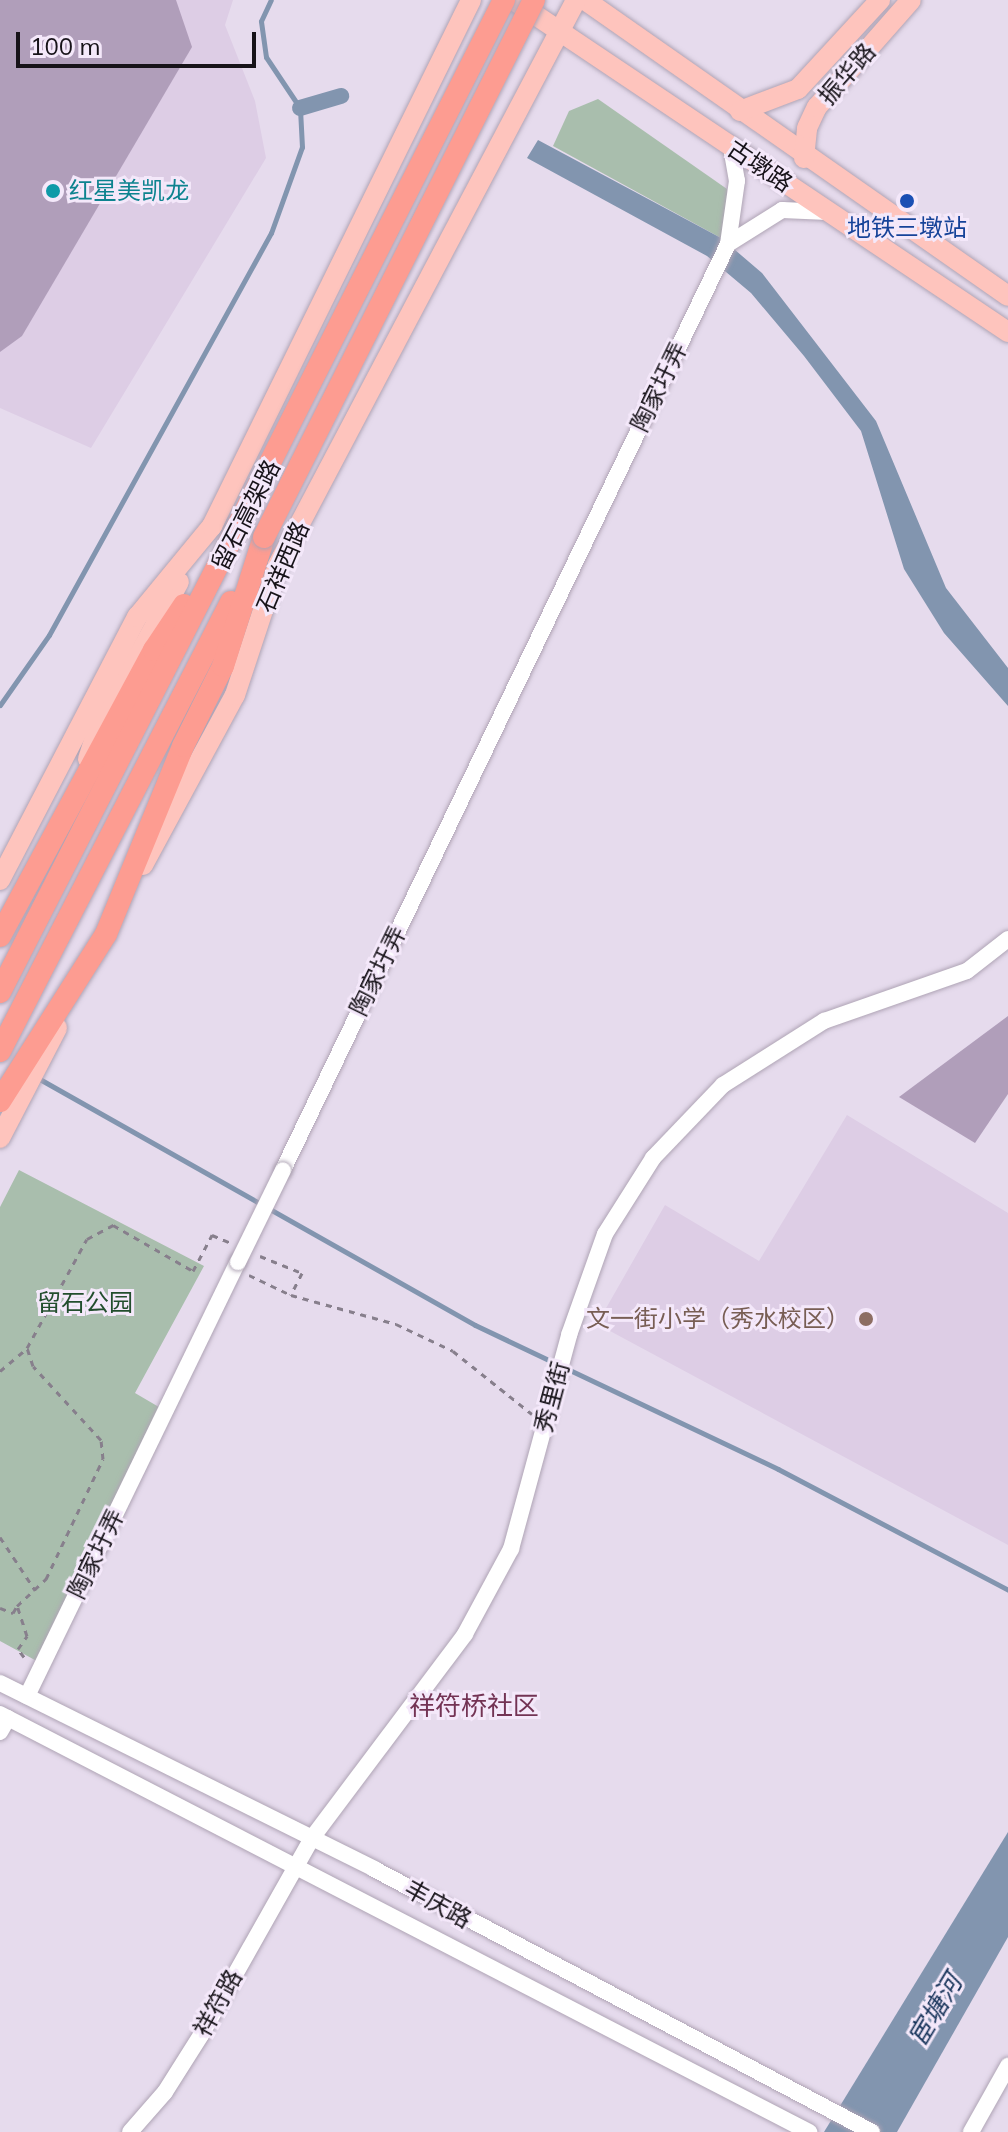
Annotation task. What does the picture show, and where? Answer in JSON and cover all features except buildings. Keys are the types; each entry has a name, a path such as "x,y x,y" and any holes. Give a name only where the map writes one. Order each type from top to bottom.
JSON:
{"highway":[{"name":"留石高架路","path":"0,992 504,0"},
{"name":"留石高架路","path":"2,1047 264,537 534,0"},
{"path":"0,936 154,650 237,528"},
{"path":"7,1101 106,934 183,746 223,666 264,537"}],"main road":[{"path":"81,781 97,731 212,526 471,0"},
{"name":"古墩路","path":"513,0 1008,332"},
{"name":"石祥西路","path":"106,934 235,695 278,565 576,0"},
{"name":"古墩路","path":"585,0 804,158 1008,296"},
{"name":"振华路","path":"740,111 798,89 880,0"},
{"name":"振华路","path":"804,158 807,128 817,107 911,0"},
{"path":"0,880 137,617 212,526"},
{"path":"0,1138 7,1101"}],"street":[{"name":"陶家圩弄","path":"27,1696 728,244 737,181 731,147"},
{"path":"728,244 782,210 828,212"},
{"name":"秀里街","path":"295,1866 312,1838 465,1634 511,1549 547,1417 605,1234 653,1158 723,1085 824,1021 967,971 1008,939"},
{"name":"丰庆路","path":"0,1683 312,1838 872,2132"},
{"name":"丰庆路","path":"3,1721 295,1866 809,2132"},
{"name":"祥符路","path":"130,2132 165,2092 201,2035 295,1866"},
{"path":"971,2132 1008,2066"}],"path":[{"path":"0,1371 27,1348 87,1239 113,1225 193,1271 212,1235"},
{"path":"237,1265 291,1295 396,1324 453,1351 547,1417"},
{"path":"291,1295 302,1273"},
{"path":"0,1608 13,1613 35,1590 103,1459 101,1440 42,1378 27,1348"},
{"path":"0,1537 35,1590"},
{"path":"17,1606 27,1636 18,1649 24,1657"}],"shaded area":[{"name":"红星美凯龙","path":"0,0 233,0 225,25 255,101 266,158 91,448 0,408"},
{"name":"文一街小学（秀水校区）","path":"847,1115 1008,1213 1008,1545 597,1324 665,1205 759,1261"}],"green space":[{"path":"598,99 727,189 731,212 721,238 553,146 569,111"},
{"name":"留石公园","path":"19,1170 204,1266 135,1393 164,1410 44,1665 0,1641 0,1207"}],"water":[{"path":"538,140 721,238 762,273 876,421 946,588 1008,668 1008,706 944,633 904,569 861,431 804,356 751,293 707,256 527,158"},
{"name":"宦塘河","path":"1008,1832 1008,1937 897,2132 824,2132"}],"waterway":[{"path":"0,705 49,635 271,233 302,147 300,108 266,57 261,21 271,0"},
{"path":"300,108 341,96"},
{"path":"36,1077 475,1325 778,1469 1008,1590"}],"place":[{"name":"红星美凯龙","path":"53,191"},
{"name":"地铁三墩站","path":"907,201"},
{"name":"文一街小学（秀水校区）","path":"866,1319"}],"district":[{"name":"祥符桥社区","path":"474,1706"}]}
